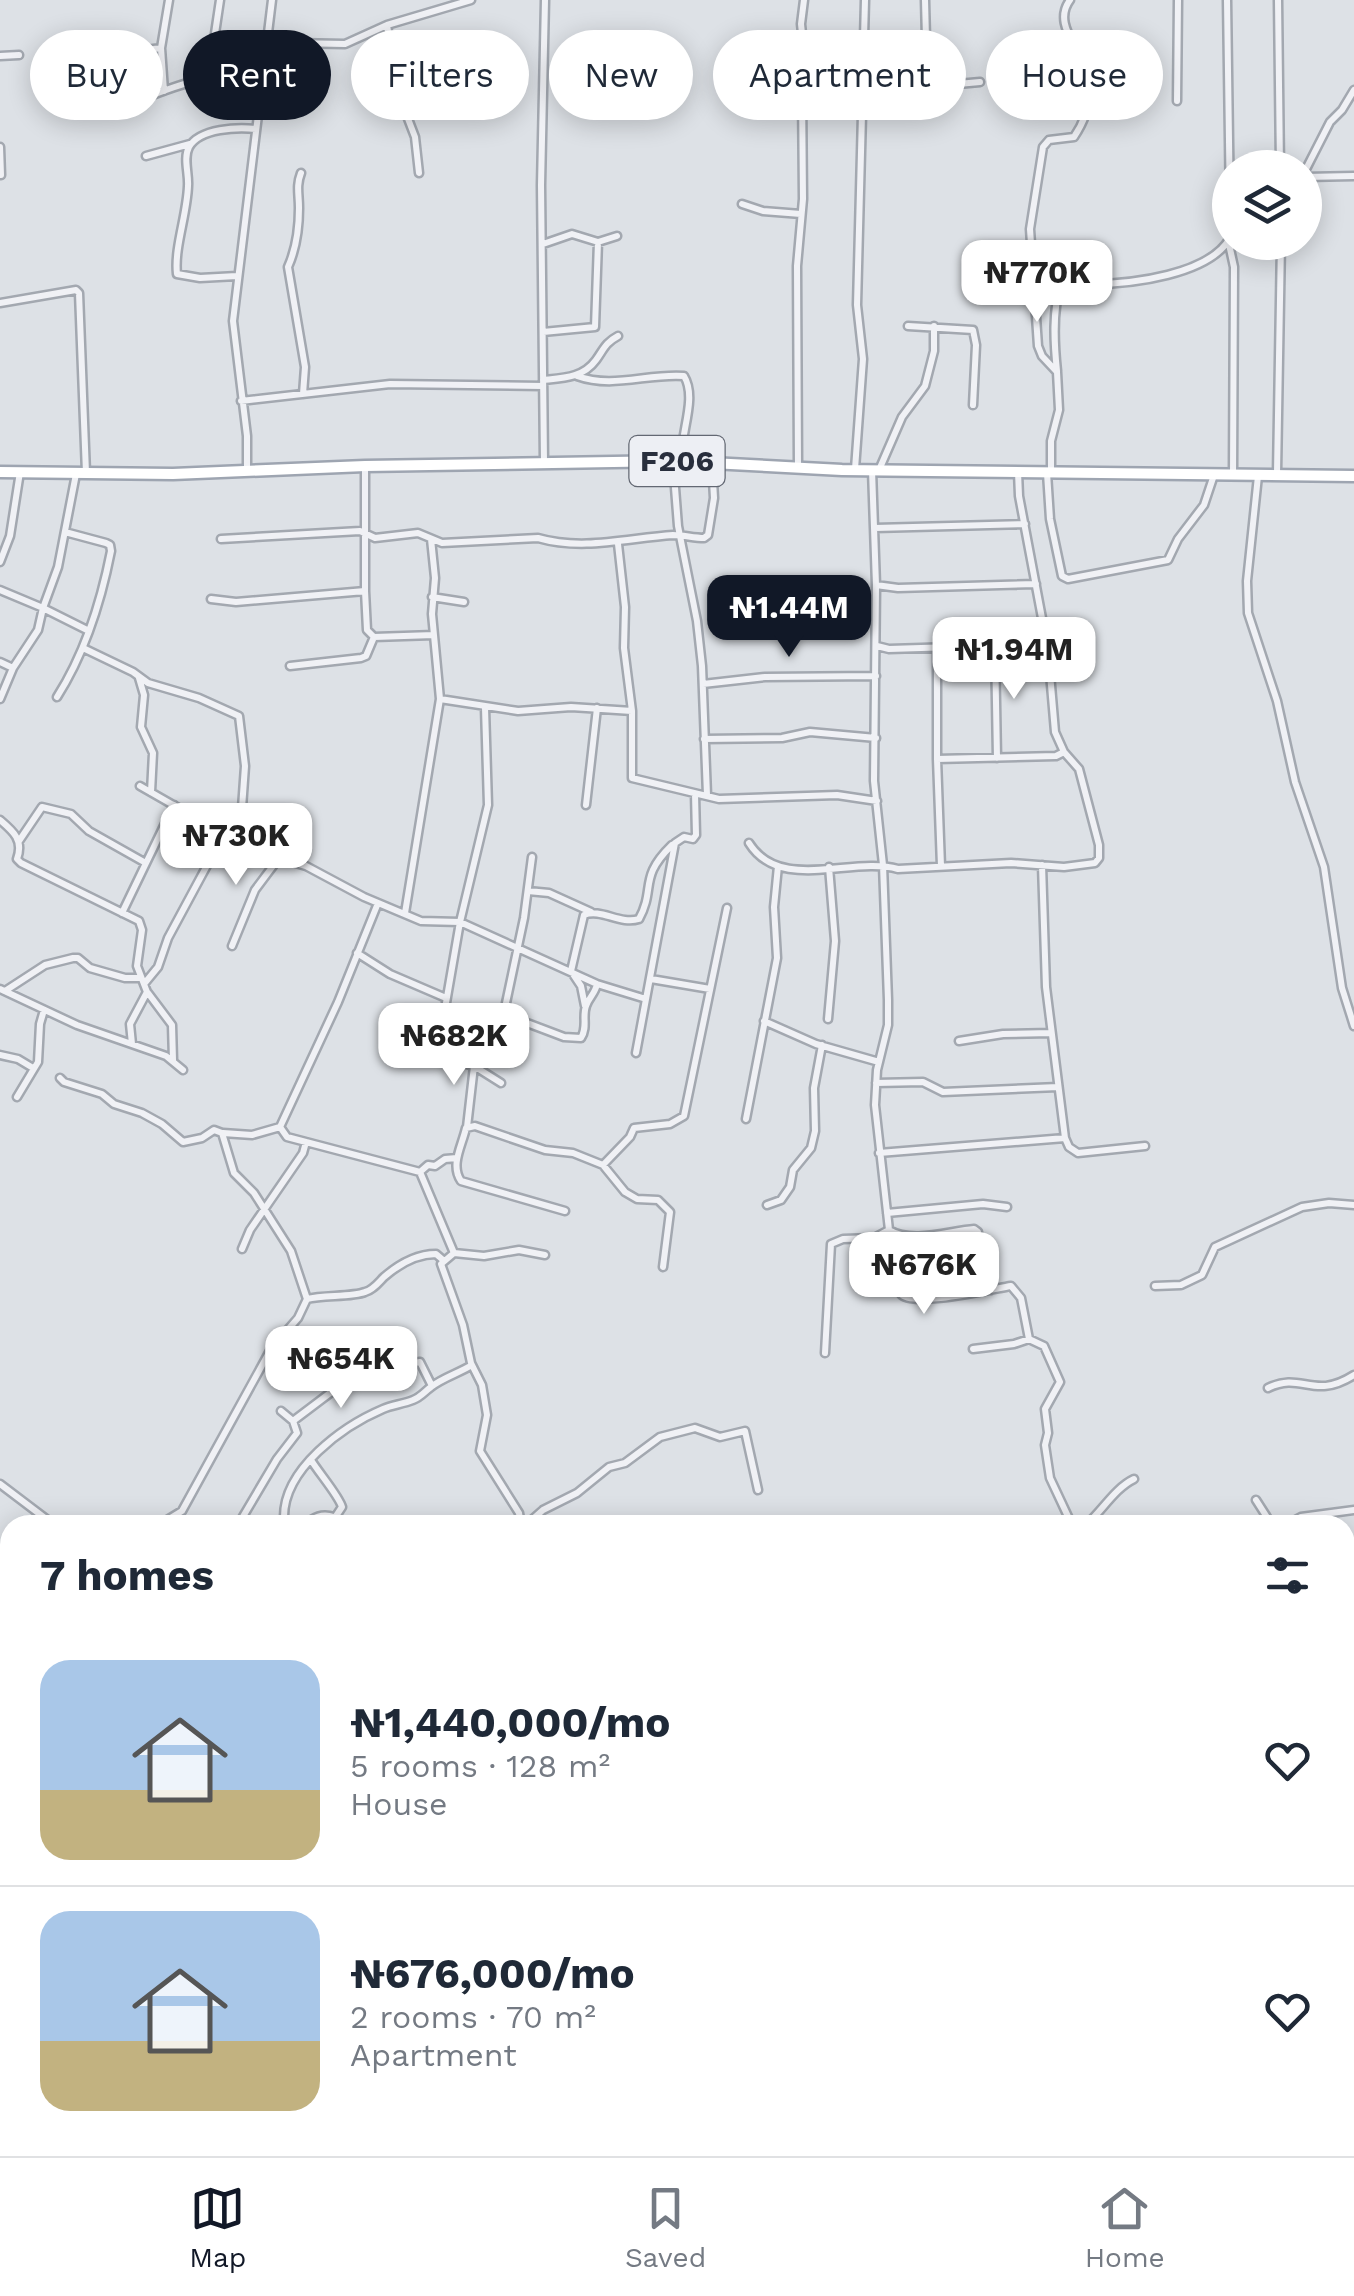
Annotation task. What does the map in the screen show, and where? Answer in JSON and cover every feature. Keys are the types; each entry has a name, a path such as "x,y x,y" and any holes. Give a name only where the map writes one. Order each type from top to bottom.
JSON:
{"main road":[{"name":"F206","path":"0,472 247,472 677,461 798,469 1354,476"}],"street":[{"path":"163,30 168,0"},
{"path":"216,30 220,0"},
{"path":"269,30 272,0"},
{"path":"331,44 345,44 386,25 471,0"},
{"path":"544,462 541,186 545,0"},
{"path":"798,469 796,266 801,214 802,91 806,72 801,24 804,0"},
{"path":"865,0 865,30"},
{"path":"925,0 926,30"},
{"path":"1058,372 1038,346 1030,230 1042,146 1055,138 1074,137 1089,110 1087,72 1074,50 1063,17 1068,0"},
{"path":"1177,101 1178,0"},
{"path":"1227,0 1229,150"},
{"path":"1278,0 1280,150"},
{"path":"386,25 396,90 416,136 419,173"},
{"path":"0,56 19,55"},
{"path":"163,81 164,92 183,87"},
{"path":"966,83 980,82"},
{"path":"1317,150 1330,122 1354,90"},
{"path":"247,472 248,436 232,337 257,120"},
{"path":"855,470 862,360 857,305 863,120"},
{"path":"146,156 228,128 256,129"},
{"path":"191,143 186,158 188,198 177,274 200,278 237,276"},
{"path":"0,147 1,175"},
{"path":"300,173 296,186 296,254 288,267 304,367 303,394"},
{"path":"1322,175 1354,176"},
{"path":"742,204 763,212 801,214"},
{"path":"543,244 572,234 598,242 616,236"},
{"path":"542,332 595,327 598,242"},
{"path":"1212,252 1180,272 1100,284 1061,283 1056,298 1054,340 1060,410 1051,441 1049,471 1050,519 1064,578 1168,560 1178,539 1204,505 1214,474"},
{"path":"1233,260 1233,474"},
{"path":"1277,473 1281,260"},
{"path":"0,303 76,290 79,293 81,473 38,630 0,700"},
{"path":"908,326 973,330 973,405"},
{"path":"934,326 934,351 925,386 902,417 876,470 874,782 883,864 888,1025 876,1083 879,1153 897,1285 908,1300 1016,1288 1029,1338"},
{"path":"241,401 390,384 543,383 577,376 595,362 606,342 618,336"},
{"path":"577,376 628,382 684,376 688,382 689,401 677,461 679,534 697,621 707,795"},
{"path":"221,539 360,531 376,538 418,533 442,542 468,543 538,538 618,544 679,534 704,538 708,535 714,498 712,463"},
{"path":"365,466 367,630 374,637 434,635"},
{"path":"750,843 761,858 798,870 883,864 898,868 1095,863 1099,858 1080,769 1064,752 1056,732 1048,644 1018,471"},
{"path":"0,562 10,536 20,472"},
{"path":"1258,474 1246,581 1248,613 1326,877 1342,988 1354,1026"},
{"path":"875,528 1025,524"},
{"path":"57,697 83,648 102,592 110,545 65,532"},
{"path":"405,912 440,699 431,538"},
{"path":"618,544 632,710 632,778 719,799 836,795 877,801"},
{"path":"876,586 1036,584"},
{"path":"0,590 87,630"},
{"path":"210,599 236,602 365,591"},
{"path":"432,598 464,602"},
{"path":"290,666 362,658 374,637"},
{"path":"876,646 889,649 1048,644"},
{"path":"995,647 997,758"},
{"path":"83,648 148,683 229,709 239,716 245,766 240,836"},
{"path":"937,648 934,742 940,866"},
{"path":"0,662 14,668"},
{"path":"133,672 144,687 140,727 153,753 151,792"},
{"path":"703,684 766,678 876,676"},
{"path":"440,699 518,711 632,710"},
{"path":"438,1055 460,922 488,805 485,708"},
{"path":"586,805 597,708"},
{"path":"704,739 783,738 810,732 876,738"},
{"path":"937,758 1056,756 1064,752"},
{"path":"140,786 225,832 279,858 306,866 378,903 421,921 460,922 597,984 646,999"},
{"path":"528,891 549,893 625,921 639,919 656,861 684,837 693,839 696,835 695,794"},
{"path":"122,913 174,805"},
{"path":"19,841 42,807 71,814 89,832 144,862"},
{"path":"0,820 16,833 17,859 21,863 139,922 142,930 137,966 144,985 172,1026 173,1060"},
{"path":"132,1044 130,1024 144,985 158,967 168,938 225,832"},
{"path":"636,1053 675,843"},
{"path":"532,857 506,1015 564,1037 577,1038 586,1032 586,1007 572,971 584,915 592,912"},
{"path":"232,946 255,890 279,858"},
{"path":"1042,865 1051,1033 1069,1147 1078,1153 1145,1146"},
{"path":"746,1119 777,958 774,906 778,866"},
{"path":"828,1019 835,941 829,868"},
{"path":"280,1128 378,903"},
{"path":"602,1165 630,1138 634,1128 670,1124 684,1116 727,908"},
{"path":"357,953 390,974 446,998"},
{"path":"2,990 44,965 73,958 90,968 144,985"},
{"path":"651,979 710,989"},
{"path":"586,1007 597,984"},
{"path":"2,990 173,1060 184,1070"},
{"path":"17,1097 38,1062 44,1010"},
{"path":"764,1021 822,1046 879,1062"},
{"path":"959,1041 1003,1034 1051,1033"},
{"path":"768,1205 781,1200 790,1187 792,1170 811,1148 814,1088 822,1046"},
{"path":"400,1047 474,1066 501,1083"},
{"path":"0,1055 33,1068"},
{"path":"474,1066 456,1175 461,1181 565,1211"},
{"path":"60,1078 162,1124 184,1142 214,1130 252,1135 280,1128"},
{"path":"876,1083 923,1082 943,1092 1058,1086"},
{"path":"466,1128 475,1126 544,1150 573,1153 602,1165 624,1192 637,1199 658,1200 670,1212 664,1267"},
{"path":"280,1128 287,1137 420,1172"},
{"path":"175,1515 182,1511 271,1349 298,1318 308,1299 291,1250 254,1194 234,1173 222,1133"},
{"path":"879,1153 1066,1138"},
{"path":"242,1249 264,1208 303,1153 306,1142"},
{"path":"420,1172 428,1165 457,1158"},
{"path":"420,1172 454,1253"},
{"path":"887,1213 983,1204 1007,1207"},
{"path":"1154,1286 1181,1285 1192,1280 1202,1274 1215,1248 1302,1207 1354,1205"},
{"path":"889,1230 920,1235 974,1228 991,1290"},
{"path":"825,1353 831,1244 844,1239 866,1240 889,1230"},
{"path":"443,1260 454,1253 484,1256 520,1250 544,1254"},
{"path":"308,1299 362,1294 418,1256 432,1253 443,1260"},
{"path":"443,1260 442,1272 460,1313 472,1365 482,1386 487,1415 480,1452 519,1515"},
{"path":"973,1349 1029,1338 1044,1346 1060,1382 1045,1409 1050,1478 1067,1515"},
{"path":"293,1421 338,1387 365,1381 395,1366 420,1362 432,1386"},
{"path":"284,1515 292,1486 311,1460 352,1425 415,1399 472,1365"},
{"path":"1268,1388 1295,1381 1318,1388 1331,1387 1354,1375"},
{"path":"244,1515 297,1433 293,1421 281,1411"},
{"path":"536,1515 576,1493 608,1467 625,1463 660,1437 695,1428 720,1437 745,1431 758,1490"},
{"path":"311,1460 322,1481 340,1500 342,1507 336,1515"},
{"path":"1097,1515 1119,1489 1134,1479"},
{"path":"0,1484 41,1515"},
{"path":"1256,1500 1266,1515"},
{"path":"1316,1515 1354,1510"}]}
